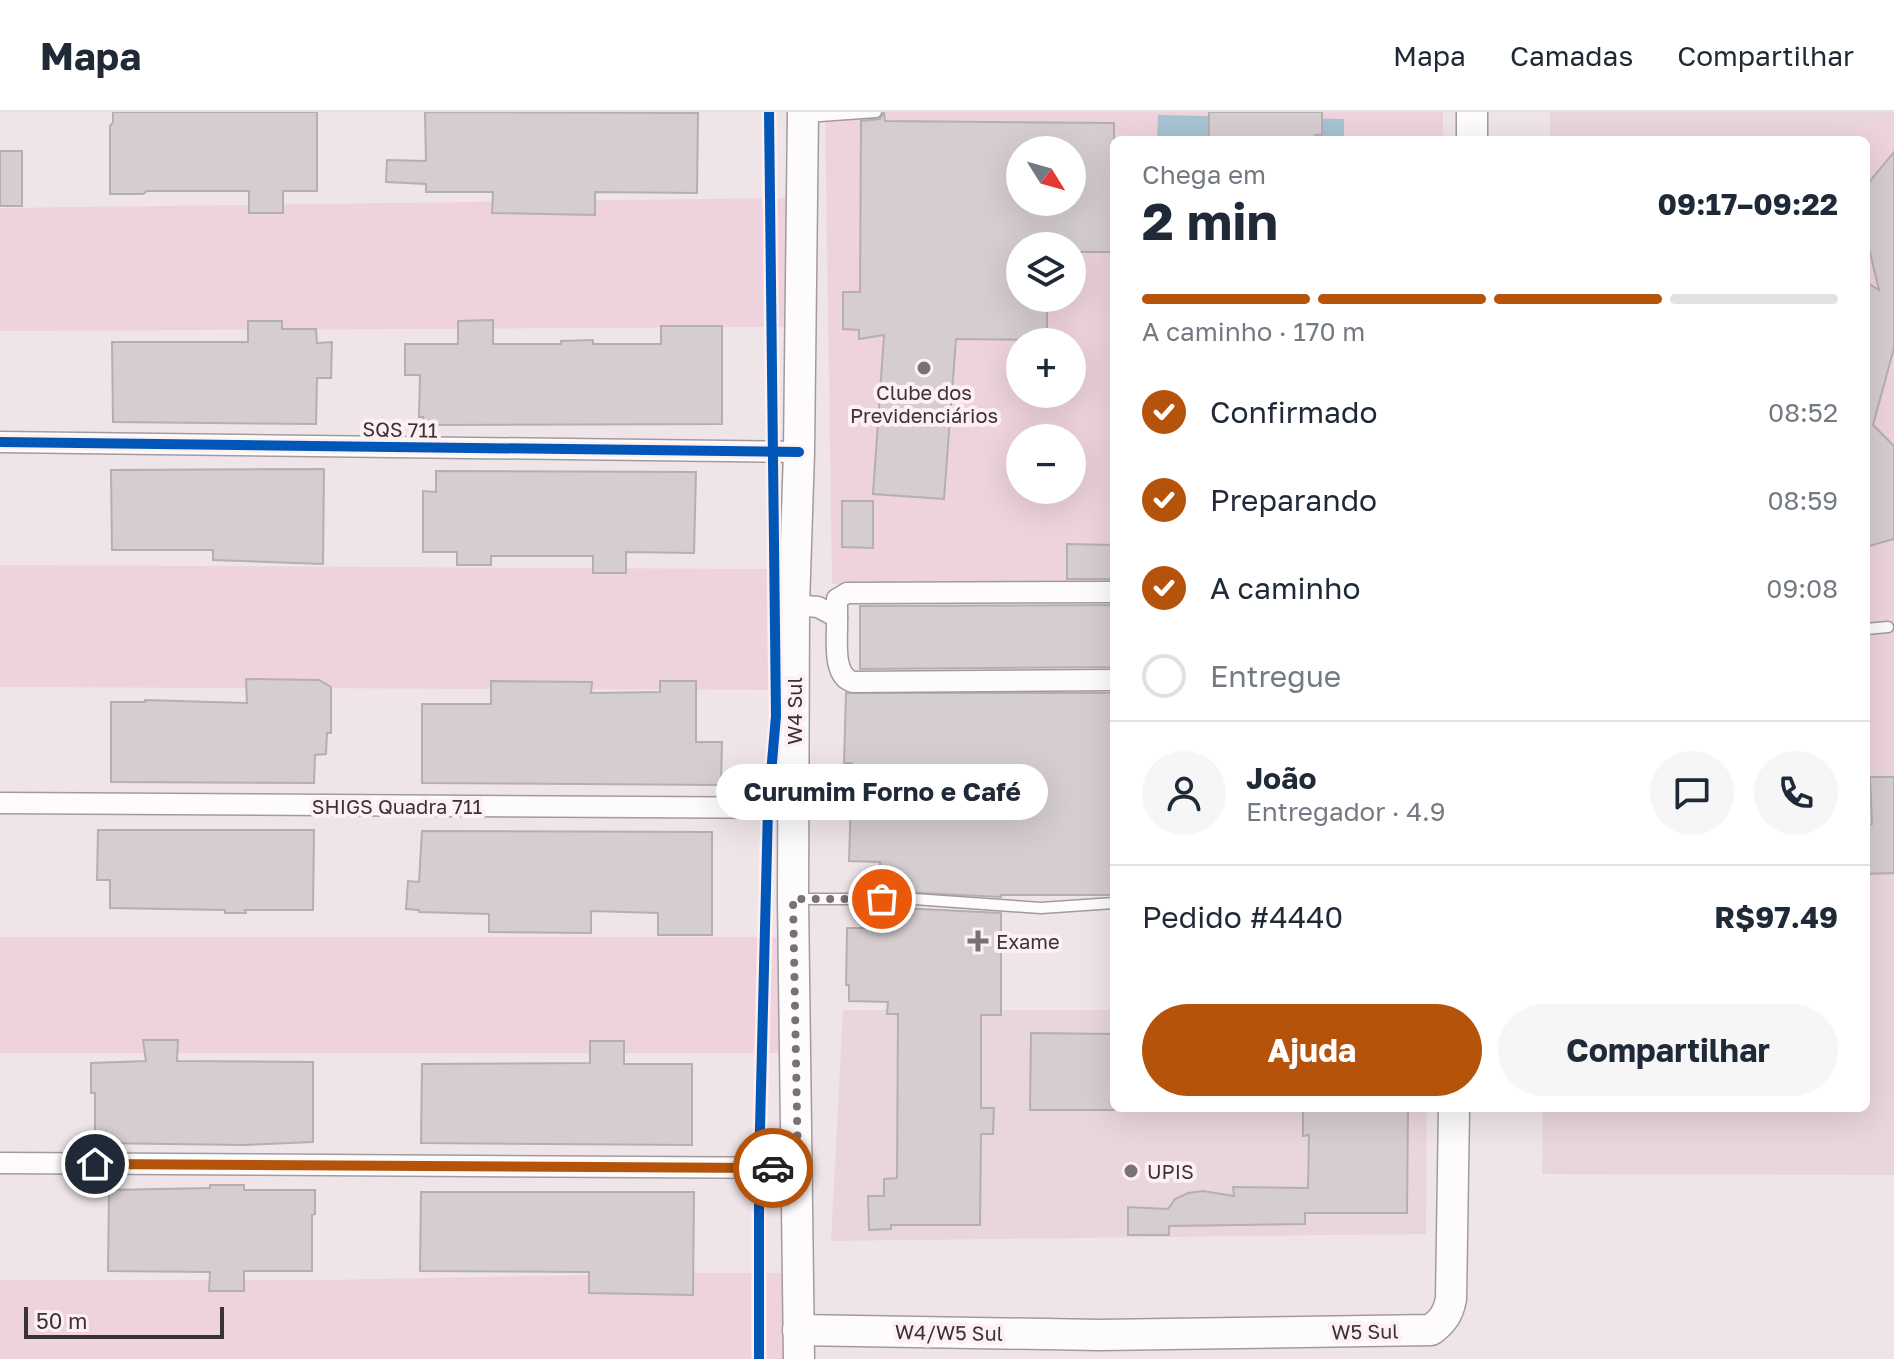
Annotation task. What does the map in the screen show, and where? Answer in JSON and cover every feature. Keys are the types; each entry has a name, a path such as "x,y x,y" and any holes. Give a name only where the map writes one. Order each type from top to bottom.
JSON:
{"main road":[{"path":"1472,112 1472,136"},
{"name":"W4 Sul","path":"798,1345 793,899 794,605 803,115"},
{"name":"W5 Sul","path":"1100,1335 1431,1330 1449,1312 1451,1299 1459,1112"},
{"path":"1080,1359 1100,1335"},
{"name":"W4/W5 Sul","path":"798,1345 1100,1335"}],"street":[{"name":"SQS 711","path":"0,442 799,452"},
{"path":"1110,592 847,593 837,599 839,671 846,680 1110,680"},
{"path":"794,605 818,607 837,617"},
{"name":"SHIGS Quadra 711","path":"0,803 794,808"},
{"path":"0,1163 798,1168"}],"lane":[{"path":"803,115 876,112"},
{"path":"1870,629 1888,627"},
{"path":"793,899 914,899 1041,908 1110,903"}],"shaded area":[{"name":"Clube dos Previdenciários","path":"825,112 1443,112 1443,136 1110,136 1110,587 832,584"},
{"path":"1550,112 1894,112 1894,115 1838,136 1550,136"},
{"path":"1894,115 1894,772 1870,772 1870,136 1838,136"},
{"path":"787,198 787,327 0,331 0,208"},
{"path":"0,565 773,569 772,690 0,687"},
{"path":"1870,772 1894,772 1894,1175 1542,1174 1543,1112 1870,1112"},
{"path":"0,937 787,937 786,1053 0,1053"},
{"name":"UPIS","path":"843,1010 1110,1010 1110,1112 1427,1112 1426,1234 831,1241"},
{"path":"783,1273 783,1359 0,1359 0,1280 324,1280"}],"water":[{"path":"1158,115 1344,119 1344,136 1157,136"}],"building":[{"path":"113,112 317,112 317,191 283,191 283,213 249,213 249,191 110,194 110,126"},
{"path":"425,112 698,113 697,193 595,192 595,215 492,213 493,192 426,192 426,184 386,182 387,160 426,161"},
{"path":"884,112 885,121 1114,123 1114,136 1110,136 1110,252 1086,252 1086,232 1006,232 1006,312 1047,312 1047,328 1006,328 1006,340 956,339 944,499 873,494 884,335 859,339 859,330 843,329 843,292 860,292 861,121 880,119"},
{"path":"1209,112 1322,112 1322,135 1209,136"},
{"path":"0,151 22,151 22,206 0,206"},
{"path":"1894,152 1894,348 1873,425 1894,446 1894,539 1870,546 1870,284 1879,290 1870,253 1870,181"},
{"path":"493,320 493,344 561,344 561,341 593,340 593,344 661,344 661,326 722,326 722,424 424,425 423,417 419,417 420,375 405,375 405,344 458,344 458,321"},
{"path":"248,321 282,321 282,329 316,329 317,343 332,342 331,378 317,378 316,424 113,422 112,342 248,342"},
{"path":"324,469 323,564 213,560 213,550 112,550 111,470"},
{"path":"436,471 696,472 694,553 626,552 626,573 593,573 593,556 491,556 491,565 457,565 457,552 423,552 423,491 436,492"},
{"path":"842,501 873,501 873,548 842,547"},
{"path":"1067,544 1110,545 1110,579 1067,579"},
{"path":"1110,605 1110,667 860,669 860,606"},
{"path":"246,679 319,680 331,687 331,733 327,733 326,754 315,755 314,783 111,782 111,702 247,703"},
{"path":"491,681 592,682 591,693 660,692 660,681 696,681 696,742 722,742 721,785 422,783 422,704 491,704"},
{"path":"846,693 1110,693 1110,895 1001,897 880,891 880,862 849,861 852,763 844,763"},
{"path":"1870,777 1894,777 1894,873 1870,874"},
{"path":"98,830 314,830 313,910 225,913 225,910 110,908 110,880 97,880"},
{"path":"422,831 712,832 712,935 658,935 658,913 591,911 591,933 489,932 489,914 406,909 408,881 419,882"},
{"path":"880,907 1001,913 1001,1015 981,1015 981,1108 994,1108 993,1134 981,1134 980,1225 891,1225 891,1229 869,1230 868,1196 884,1196 884,1179 897,1178 898,1014 887,1014 888,1002 849,1001 849,985 846,985 847,928 880,928"},
{"path":"1031,1033 1110,1034 1110,1110 1030,1110"},
{"path":"143,1040 178,1040 177,1061 313,1062 313,1142 244,1145 95,1143 95,1093 91,1093 91,1063 146,1061"},
{"path":"590,1041 624,1041 624,1064 692,1064 692,1145 421,1143 422,1064 590,1063"},
{"path":"1303,1112 1408,1112 1407,1213 1305,1213 1305,1224 1169,1226 1169,1235 1128,1235 1128,1207 1168,1209 1175,1199 1188,1193 1203,1191 1234,1196 1233,1187 1308,1188 1309,1135 1303,1136"},
{"path":"210,1185 244,1185 244,1190 315,1190 312,1271 244,1271 244,1291 209,1291 210,1272 108,1271 109,1190 210,1188"},
{"path":"421,1192 694,1192 693,1295 589,1293 589,1272 420,1271"}],"cycle path":[{"path":"759,1359 759,1168 768,808 776,716 769,112"},
{"path":"0,442 799,452"}],"way so far":[{"path":"773,1168 798,1168 793,899 882,899"}],"place":[{"name":"Clube dos Previdenciários","path":"924,368"},
{"name":"Curumim Forno e Café","path":"882,899"},
{"name":"Exame","path":"978,941"},
{"name":"UPIS","path":"1131,1171"}],"route":[{"path":"95,1164 773,1168"}]}
